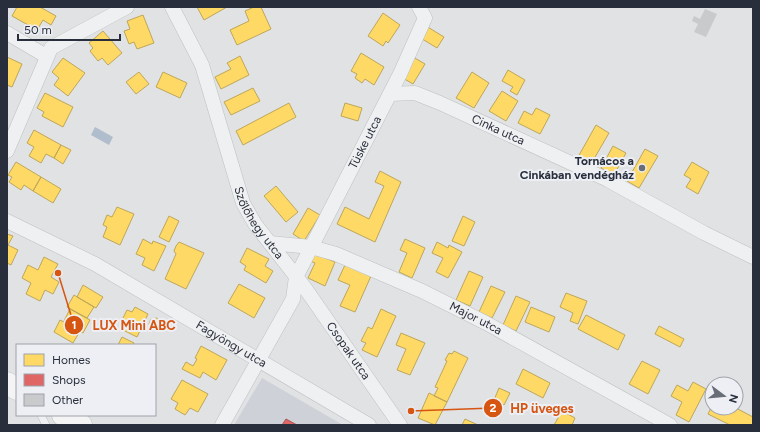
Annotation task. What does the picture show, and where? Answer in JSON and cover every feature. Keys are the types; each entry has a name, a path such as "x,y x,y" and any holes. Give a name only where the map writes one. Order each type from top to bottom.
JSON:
{"main road":[{"path":"7,383 16,388"},
{"path":"66,416 81,425"}],"street":[{"path":"7,151 46,56 51,48 127,7"},
{"name":"Szőlőhegy utca","path":"172,7 202,65 243,203 255,224 296,276"},
{"name":"Tüske utca","path":"296,276 390,94 420,31 425,18 419,7"},
{"path":"7,33 46,56"},
{"name":"Cinka utca","path":"390,94 415,93 440,103 608,180 704,233 753,257"},
{"name":"Fagyöngy utca","path":"7,221 95,264 369,425"},
{"name":"Major utca","path":"270,243 311,247 336,254 422,291 486,323 670,425"},
{"path":"222,425 293,299 296,276"},
{"name":"Csopak utca","path":"296,276 400,425"}],"lane":[{"path":"41,416 46,425"}],"shaded area":[{"path":"262,378 343,425 234,425"}],"water":[{"path":"95,127 113,137 109,145 91,135"}],"building: Homes":[{"path":"17,7 40,7 56,16 51,25 43,20 37,30 12,16"},
{"path":"197,7 227,7 204,20"},
{"path":"254,7 261,7 271,29 237,45 230,30 249,21 245,11"},
{"path":"383,13 400,25 388,43 386,41 383,46 368,36"},
{"path":"143,15 154,43 137,49 134,42 129,44 124,31 130,29 127,21"},
{"path":"426,26 444,37 437,48 419,37"},
{"path":"103,31 122,53 108,65 102,58 98,61 90,51 93,48 89,43"},
{"path":"361,53 384,67 374,85 365,79 362,83 355,78 357,74 351,71"},
{"path":"240,56 249,75 221,89 215,77 231,69 227,63"},
{"path":"7,57 22,64 12,87 7,85"},
{"path":"413,57 425,64 413,84 401,77"},
{"path":"63,58 85,73 68,96 54,85 59,78 52,72"},
{"path":"508,70 525,80 517,95 510,91 513,87 502,81"},
{"path":"139,72 149,84 136,94 126,82"},
{"path":"163,72 187,83 180,98 156,87"},
{"path":"472,72 489,83 474,108 456,98"},
{"path":"253,88 260,101 231,115 224,102"},
{"path":"502,91 518,101 506,121 489,111"},
{"path":"45,93 73,107 63,127 42,116 44,112 37,108"},
{"path":"289,103 296,117 243,145 236,131"},
{"path":"345,103 362,108 358,121 341,116"},
{"path":"536,108 550,115 540,134 518,123 524,111 532,115"},
{"path":"596,125 609,133 591,164 578,157"},
{"path":"34,130 61,145 54,158 46,154 41,163 29,156 34,147 27,143"},
{"path":"61,145 71,150 63,164 54,158"},
{"path":"613,146 626,153 614,175 601,168"},
{"name":"Tornácos a Cinkában vendégház","path":"645,149 658,156 639,188 627,181"},
{"path":"16,162 41,177 33,191 24,185 21,190 9,182 12,177 8,175"},
{"path":"692,162 709,172 698,194 686,187 691,179 684,175"},
{"path":"380,171 401,182 375,242 337,224 345,207 369,219 384,186 375,182"},
{"path":"41,177 61,189 53,203 33,191"},
{"path":"276,186 298,212 286,222 264,196"},
{"path":"117,207 134,214 120,245 103,237 107,227 103,225 107,215 112,217"},
{"path":"308,208 320,215 304,241 293,234"},
{"path":"169,216 179,221 169,242 159,237"},
{"path":"463,216 475,222 464,246 452,241"},
{"path":"7,234 13,236 8,245 18,250 11,265 7,263"},
{"path":"143,239 152,244 153,241 166,246 154,271 142,265 145,258 136,254"},
{"path":"405,239 425,248 412,278 399,272 407,253 400,250"},
{"path":"179,242 204,253 186,289 165,279 176,254 174,251"},
{"path":"437,242 448,248 449,245 462,252 448,278 436,272 443,258 432,253"},
{"path":"247,248 269,259 265,266 273,271 266,283 244,270 246,266 240,262"},
{"path":"313,253 335,262 325,286 308,278 315,263 310,261"},
{"path":"44,257 58,264 51,277 59,282 53,294 45,290 40,301 26,294 31,283 22,278 28,265 38,270"},
{"path":"345,265 371,276 355,312 340,306 350,285 338,280"},
{"path":"469,271 483,277 470,306 456,300"},
{"path":"239,284 265,298 254,318 228,303"},
{"path":"83,285 103,297 96,308 77,297"},
{"path":"491,286 505,292 492,318 479,312"},
{"path":"566,293 587,301 578,324 570,321 573,313 560,307"},
{"path":"74,295 94,307 87,318 67,307"},
{"path":"516,296 530,302 516,331 503,325"},
{"path":"135,307 148,314 137,337 123,330 126,324 121,322 127,310 132,312"},
{"path":"531,307 555,317 549,332 525,322"},
{"path":"70,309 90,320 83,333 64,321"},
{"path":"381,309 396,316 377,357 362,350 366,343 361,341 368,327 372,329"},
{"path":"586,315 625,335 618,350 578,329"},
{"path":"157,318 160,322 158,327 152,328 149,324 151,319"},
{"path":"60,320 80,331 73,343 54,332"},
{"path":"659,326 684,339 680,347 655,334"},
{"path":"401,333 425,343 410,375 397,370 406,349 396,345"},
{"path":"122,337 134,343 134,344 118,344"},
{"path":"201,346 227,360 216,380 203,372 200,378 182,369 186,362 193,366"},
{"path":"454,351 468,358 447,402 434,396 438,388 435,387 447,361 445,360 449,353 452,354"},
{"path":"642,361 660,370 648,394 629,384"},
{"path":"523,369 550,383 543,398 516,384"},
{"path":"182,380 208,394 198,412 190,408 185,415 175,409 178,403 171,399"},
{"path":"693,382 704,388 704,393 689,422 676,415 682,402 671,396 677,385 688,391"},
{"path":"499,388 510,393 504,405 494,400"},
{"path":"429,393 447,402 435,425 418,418"},
{"path":"562,411 575,418 572,425 554,425"},
{"path":"744,412 753,417 753,425 730,425 712,416 744,416"},
{"path":"465,419 478,425 462,425"}],"building: Shops":[{"path":"286,419 297,425 282,425"}],"building: Other":[{"path":"705,9 717,14 706,37 694,32 698,24 692,21 694,16 700,19"}],"place":[{"name":"Tornácos a Cinkában vendégház","path":"642,168"},
{"name":"LUX Mini ABC","path":"58,273"},
{"name":"HP üveges","path":"411,411"}]}
